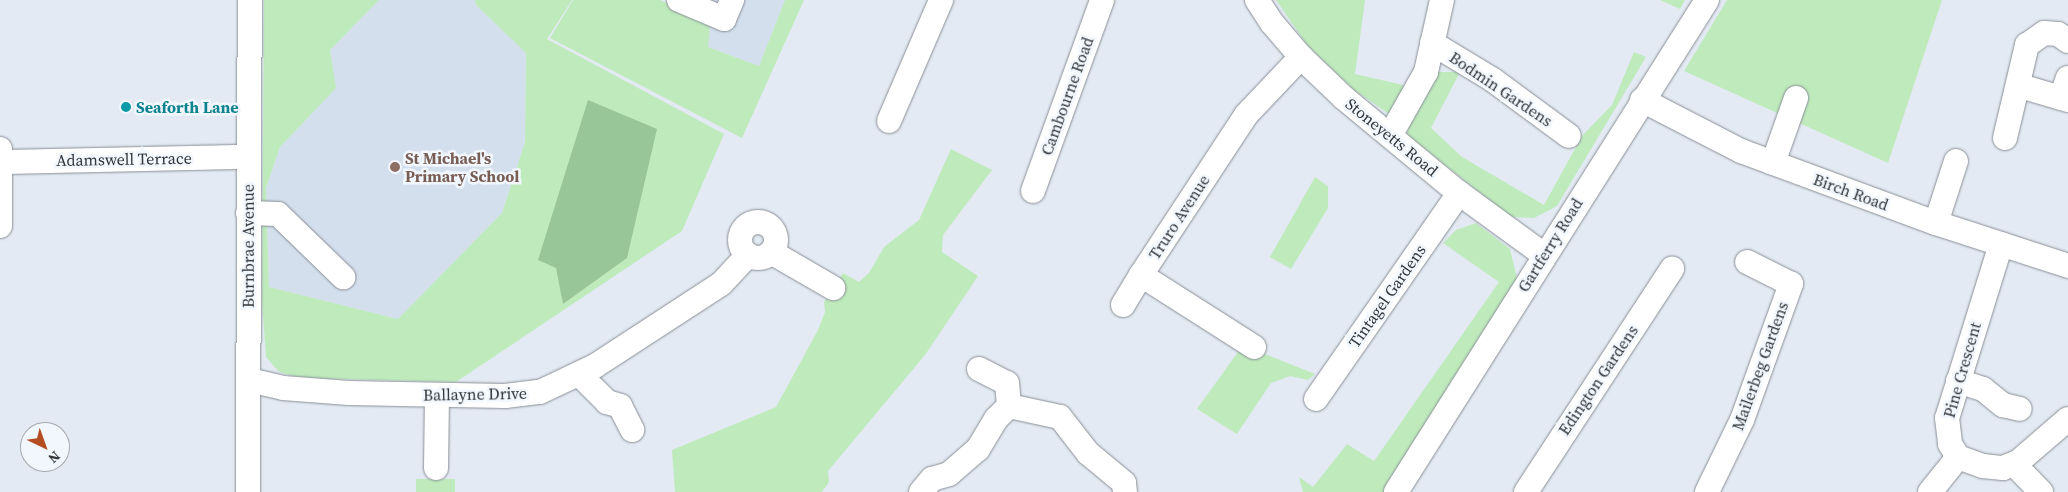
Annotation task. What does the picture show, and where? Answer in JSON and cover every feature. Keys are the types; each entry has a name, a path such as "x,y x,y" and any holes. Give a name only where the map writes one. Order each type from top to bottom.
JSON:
{"street":[{"name":"Burnbrae Avenue","path":"248,492 250,0"},
{"path":"678,0 724,19 732,0"},
{"path":"888,121 898,80 941,0"},
{"name":"Cambourne Road","path":"1033,192 1102,0"},
{"name":"Stoneyetts Road","path":"1257,0 1272,23 1301,56 1344,98 1391,134 1459,193 1544,255"},
{"path":"1391,134 1420,88 1431,59 1432,43 1442,0"},
{"name":"Gartferry Road","path":"1396,492 1544,255 1707,0"},
{"path":"2006,138 2020,86 2019,71 2031,40 2052,32 2068,42"},
{"name":"Bodmin Gardens","path":"1432,43 1493,80 1569,136"},
{"name":"Truro Avenue","path":"1254,346 1141,275 1246,115 1301,56"},
{"path":"2020,86 2066,92"},
{"path":"1773,163 1796,98"},
{"name":"Birch Road","path":"1642,100 1741,151 1936,223 2068,266"},
{"name":"Adamswell Terrace","path":"0,155 248,157"},
{"path":"0,155 0,226"},
{"path":"1936,223 1956,161"},
{"name":"Tintagel Gardens","path":"1316,398 1459,193"},
{"path":"248,214 278,214 343,277"},
{"name":"Pine Crescent","path":"1958,456 1950,444 1946,430 1958,381 2001,244"},
{"name":"Ballayne Drive","path":"249,380 300,389 437,395 505,396 540,392 580,374 721,284 760,254 833,288"},
{"name":"Mailerbeg Gardens","path":"1707,492 1742,420 1791,284 1746,262"},
{"name":"Edington Gardens","path":"1526,492 1672,269"},
{"path":"1123,306 1141,275"},
{"path":"921,492 932,479 949,474 978,450 996,420 1009,406 1010,376 979,369"},
{"path":"580,374 607,402 620,406 632,430"},
{"path":"1958,381 1983,389 2003,405 2020,409"},
{"path":"436,468 437,395"},
{"path":"1009,406 1060,417 1088,453 1124,484 1125,492"},
{"path":"1930,492 1958,456 1996,469 2014,464 2068,419"},
{"path":"2014,464 2041,492"}],"shaded area":[{"name":"St Michael's Primary School","path":"379,0 475,0 476,5 526,52 525,142 502,213 398,319 269,287 266,188 280,147 335,88 330,50"},
{"path":"667,0 785,0 759,66 708,47 698,15"}],"green space":[{"path":"264,0 379,0 330,50 336,88 280,147 266,188 269,287 398,319 502,213 525,142 526,53 476,5 475,0 572,0 547,39 724,134 682,231 456,382 301,378 279,372 266,357 262,300"},
{"path":"573,0 660,0 698,15 710,27 708,47 759,66 785,0 804,0 742,138 550,38"},
{"path":"1276,0 1365,0 1355,74 1412,87 1396,119 1353,89 1307,45"},
{"path":"1660,0 1685,0 1680,9"},
{"path":"1727,0 1942,0 1888,163 1684,71"},
{"path":"1634,52 1646,57 1557,206 1534,218 1511,217 1407,135 1411,112 1438,72 1460,72 1431,128 1462,157 1544,205 1582,136 1612,105"},
{"path":"588,100 657,129 627,258 563,304 556,268 538,260"},
{"path":"951,149 992,170 943,235 942,252 978,276 925,355 828,471 829,482 822,492 675,492 672,450 776,407 818,330 825,312 824,302 843,273 859,282 869,273 884,247 919,220"},
{"path":"1315,177 1328,186 1328,208 1291,269 1270,257"},
{"path":"1476,223 1510,249 1519,287 1387,492 1303,492 1299,477 1313,487 1347,444 1374,461 1499,282 1443,243 1456,230"},
{"path":"1243,345 1315,374 1308,380 1290,376 1271,383 1237,434 1197,409"},
{"path":"416,479 455,479 455,492 416,492"}],"place":[{"name":"Seaforth Lane","path":"126,107"},
{"name":"St Michael's Primary School","path":"395,167"}]}
